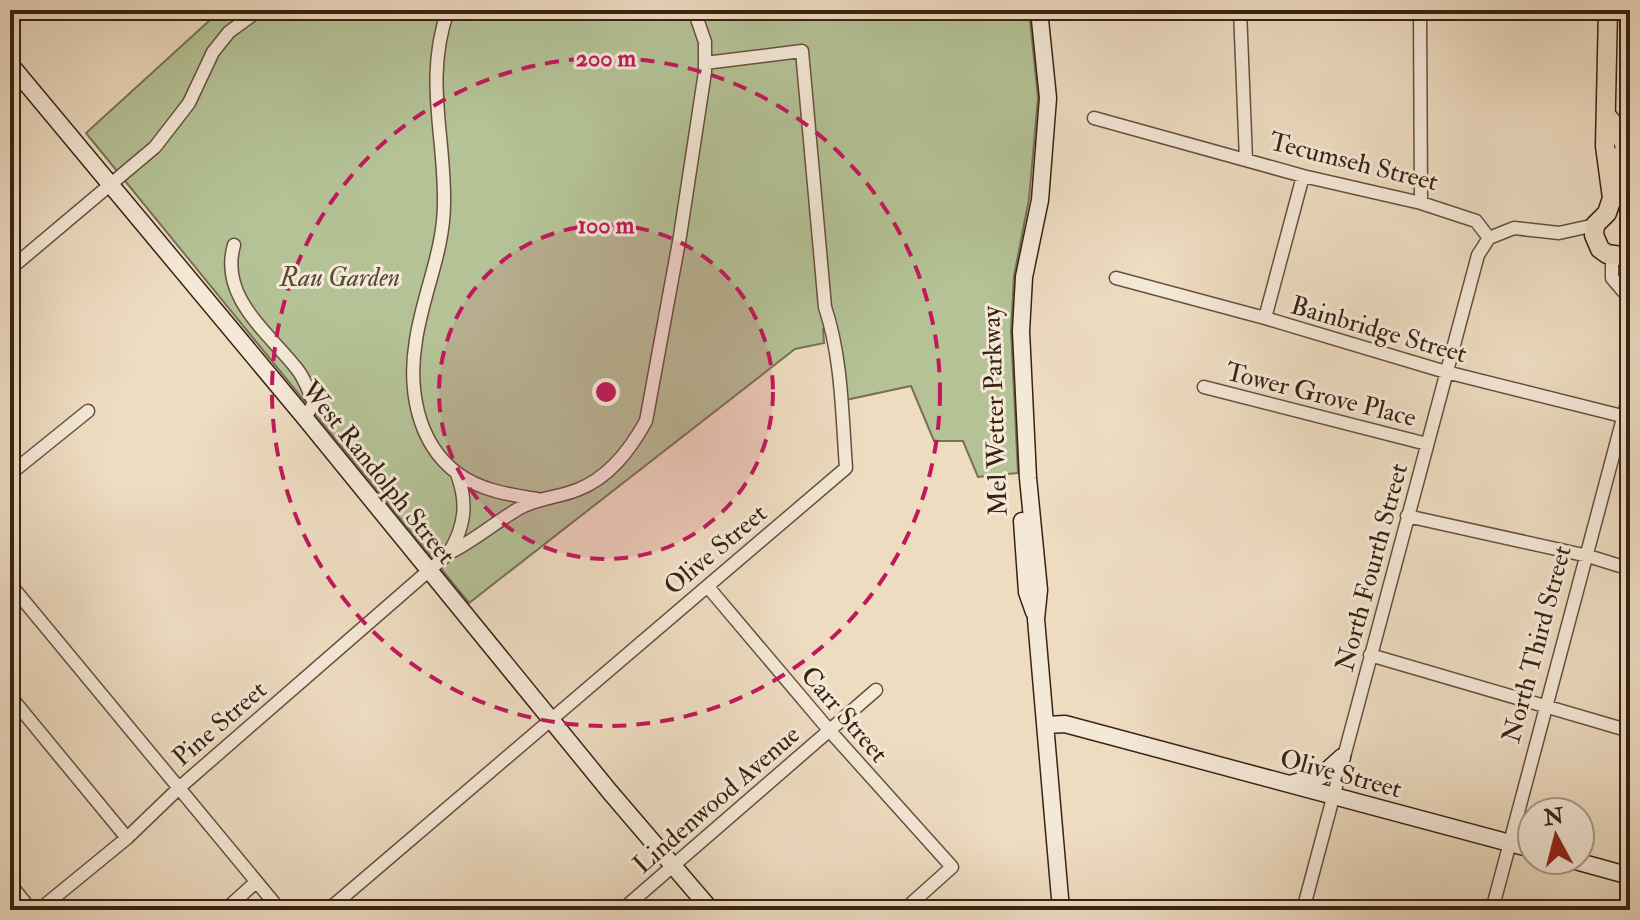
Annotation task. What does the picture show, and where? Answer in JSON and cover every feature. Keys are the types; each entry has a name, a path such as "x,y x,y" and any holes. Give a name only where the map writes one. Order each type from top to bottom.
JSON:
{"main road":[{"path":"1608,10 1605,146 1612,198 1594,235 1603,252 1625,254"},
{"path":"1607,116 1620,132 1630,163"},
{"path":"1607,116 1630,214"},
{"path":"1601,219 1619,210 1630,214"}],"street":[{"path":"10,269 155,147 189,103 213,52 229,32 259,10"},
{"path":"448,10 435,66 444,201 442,233 416,339 413,374 415,405 423,431 457,474 509,495 540,499 577,490 606,474 633,446 646,421 682,228 705,63 705,42 694,10"},
{"name":"Mel Wetter Parkway","path":"1029,10 1038,98 1029,199 1014,276 1016,344 1027,592 1036,619 1061,910"},
{"name":"Mel Wetter Parkway","path":"1016,344 1024,277 1040,200 1048,98 1039,10"},
{"path":"1240,10 1246,160"},
{"path":"1420,10 1421,203"},
{"name":"Olive Street","path":"328,910 846,468 841,401 831,325 825,307 802,51 705,63"},
{"name":"West Randolph Street","path":"10,64 711,910"},
{"name":"Tecumseh Street","path":"1094,118 1303,176 1421,203 1476,221 1489,238"},
{"path":"1265,318 1303,176"},
{"path":"1489,238 1514,228 1559,233 1601,219"},
{"name":"North Fourth Street","path":"1303,910 1478,255 1489,238"},
{"path":"234,245 230,261 241,304 300,372 314,403 305,418"},
{"path":"1625,254 1612,278 1630,299"},
{"name":"Bainbridge Street","path":"1116,278 1446,372 1627,418"},
{"name":"Tower Grove Place","path":"1204,387 1427,444"},
{"name":"North Third Street","path":"1492,910 1627,418 1630,392"},
{"path":"10,474 88,411"},
{"path":"449,553 458,537 465,496 457,474"},
{"name":"Pine Street","path":"39,910 127,838 180,787 427,569 520,508 540,499"},
{"path":"1407,516 1588,556 1630,569"},
{"path":"10,584 280,910"},
{"name":"Carr Street","path":"708,587 829,730 952,867 904,910"},
{"path":"1370,655 1630,731"},
{"name":"Lindenwood Avenue","path":"622,910 876,690"},
{"path":"10,696 127,838"},
{"name":"Olive Street","path":"1046,725 1065,724 1516,844"},
{"path":"1287,784 1321,776 1342,757"},
{"path":"1596,867 1630,876"},
{"path":"225,910 256,882"},
{"path":"10,884 31,910"}],"green space":[{"name":"Rau Garden","path":"221,10 1029,10 1038,98 1029,199 1014,276 1011,331 1018,473 978,477 963,441 934,441 911,386 841,401 831,325 823,329 824,343 795,349 469,603 86,133"}]}
